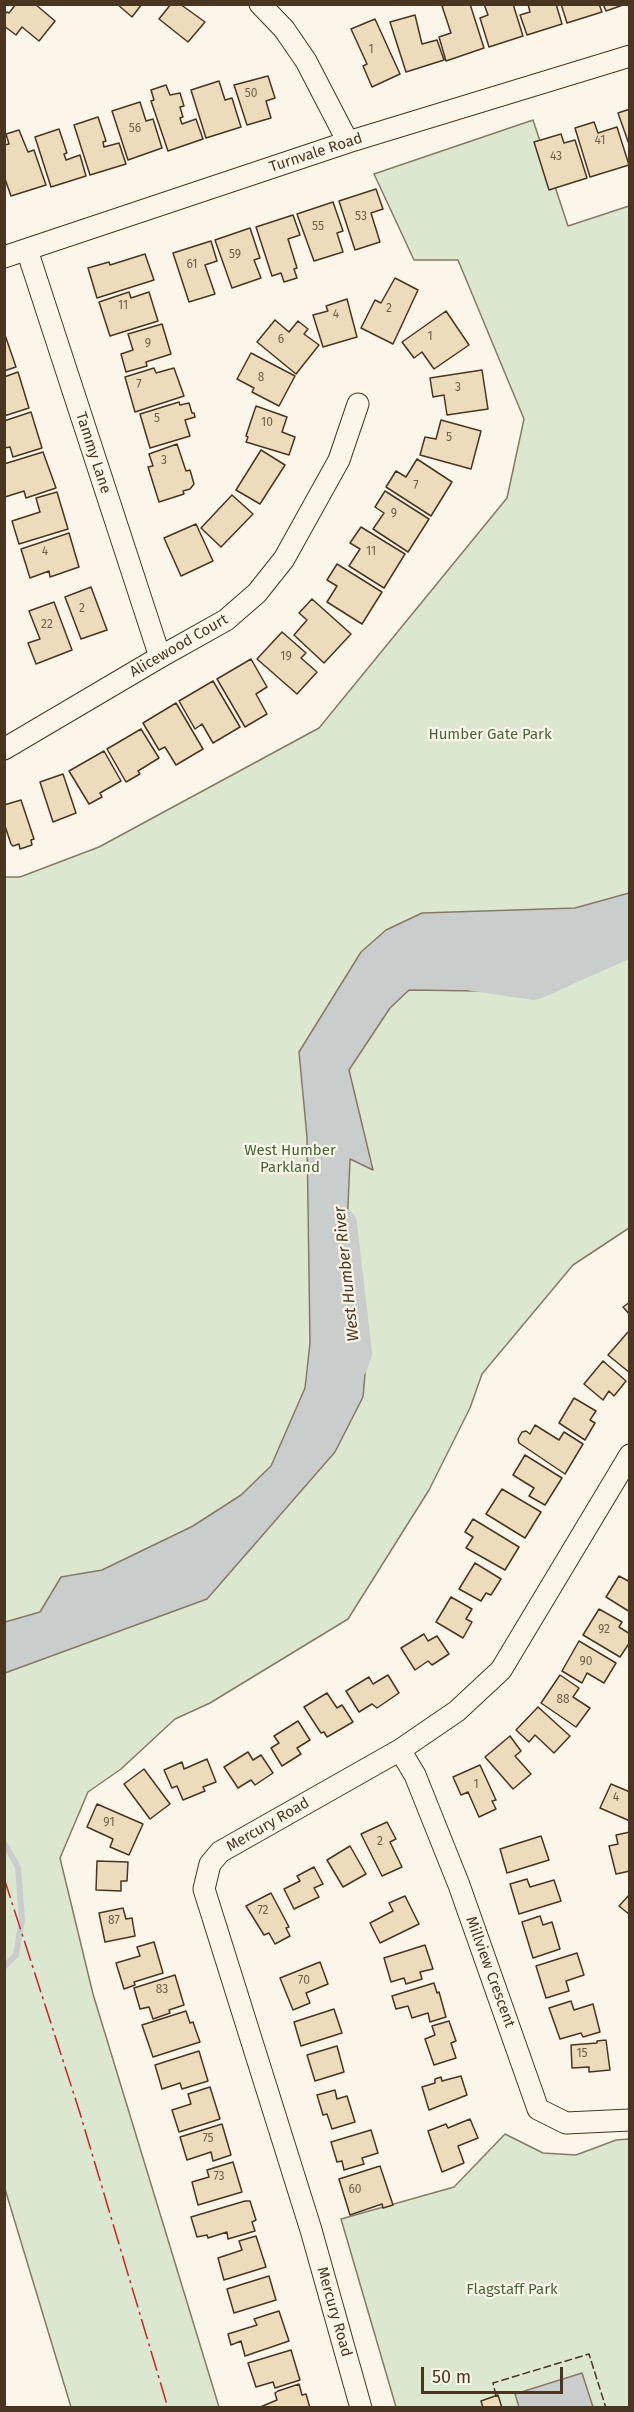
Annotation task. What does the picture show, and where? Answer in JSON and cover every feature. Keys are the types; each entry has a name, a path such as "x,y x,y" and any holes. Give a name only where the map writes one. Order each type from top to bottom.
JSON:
{"street":[{"path":"260,4 284,29 306,61 348,142"},
{"name":"Turnvale Road","path":"4,257 348,142 630,56"},
{"name":"Tammy Lane","path":"27,250 160,657"},
{"name":"Alicewood Court","path":"4,748 226,621 264,584 284,559 339,460 358,404"},
{"name":"Mercury Road","path":"361,2408 308,2219 204,1889 210,1864 220,1852 400,1750 457,1711 501,1670 630,1455"},
{"name":"Millview Crescent","path":"400,1750 415,1775 459,1885 538,2109 566,2123 630,2120"}],"green space":[{"name":"West Humber Parkland","path":"533,120 568,226 629,206 629,1228 573,1265 482,1374 470,1408 429,1490 348,1619 210,1703 175,1719 121,1769 88,1792 60,1858 93,1994 219,2407 71,2407 5,2189 4,877 20,877 99,847 319,728 507,498 524,419 458,260 414,260 374,174"},
{"name":"Flagstaff Park","path":"505,2134 543,2153 576,2155 616,2140 629,2139 629,2407 396,2407 341,2219 454,2187"}],"shaded area":[{"path":"629,893 629,955 480,991 409,990 390,1008 349,1070 373,1170 350,1159 344,1300 348,1316 368,1341 363,1397 335,1452 207,1599 5,1673 5,1622 40,1612 61,1577 102,1570 193,1526 241,1495 271,1466 305,1388 310,1343 307,1137 299,1052 361,952 386,930 422,913 575,908"},
{"path":"582,2373 593,2407 519,2407 515,2394"}],"building":[{"path":"16,4 35,4 55,21 39,41 22,27 16,35 4,26 4,15 9,13"},
{"path":"117,4 142,4 132,17"},
{"path":"171,4 180,4 205,22 188,42 159,19"},
{"path":"470,4 484,48 446,61 439,37 451,33 442,6"},
{"path":"484,4 513,4 523,36 489,47 480,18 488,15"},
{"path":"528,4 556,4 562,24 527,35 520,15 530,12"},
{"path":"561,4 599,4 602,12 567,23"},
{"path":"603,4 626,4 606,11"},
{"path":"415,15 422,44 437,40 444,60 406,72 390,22"},
{"path":"375,19 400,74 372,87 363,66 367,64 351,29"},
{"path":"268,76 275,98 266,101 271,118 247,125 234,85"},
{"path":"219,81 225,100 232,98 241,127 206,138 191,90"},
{"path":"166,85 170,95 180,93 184,106 180,107 183,117 180,118 182,124 196,119 203,139 168,151 151,101 154,100 151,90"},
{"path":"140,102 146,121 153,119 162,148 128,160 112,111"},
{"path":"630,109 630,147 618,113"},
{"path":"98,117 106,141 103,142 104,147 119,143 126,164 90,175 74,125"},
{"path":"594,122 598,133 617,127 629,165 590,177 575,128"},
{"path":"59,129 67,153 64,154 66,160 80,155 86,176 51,187 35,137"},
{"path":"19,130 28,152 34,150 46,185 11,196 4,176 4,145 9,144 6,134"},
{"path":"561,134 564,143 575,140 587,178 549,190 534,142"},
{"path":"376,189 383,209 371,213 380,242 355,250 339,201"},
{"path":"333,202 343,231 337,233 343,252 314,261 297,214"},
{"path":"293,215 300,235 288,239 297,268 294,269 297,278 284,282 281,273 272,276 256,227"},
{"path":"250,228 260,258 254,260 261,278 232,288 215,240"},
{"path":"211,241 217,261 205,265 215,294 189,302 173,253"},
{"path":"145,254 154,280 97,298 88,268 109,262 110,265"},
{"path":"395,278 418,290 393,344 361,328 375,300 381,303"},
{"path":"129,292 131,298 149,292 158,321 110,336 99,302"},
{"path":"347,299 357,337 323,347 313,315 328,311 326,306"},
{"path":"446,311 469,345 434,369 422,352 414,358 402,342"},
{"path":"275,320 289,332 298,321 308,329 304,334 319,345 296,374 257,342"},
{"path":"162,324 171,354 146,362 147,366 126,372 121,354 133,350 128,334"},
{"path":"4,332 16,367 4,371"},
{"path":"251,353 295,376 279,406 252,392 254,388 237,379"},
{"path":"154,368 156,373 174,368 184,396 135,412 125,377"},
{"path":"482,370 488,409 447,415 444,395 433,397 430,378"},
{"path":"18,372 29,408 4,416 4,377"},
{"path":"179,402 180,405 189,403 194,413 195,417 185,420 190,436 150,448 140,414"},
{"path":"256,406 287,417 282,432 295,437 289,455 246,442"},
{"path":"31,412 42,448 13,457 10,447 4,448 4,421"},
{"path":"441,420 481,431 471,469 420,455 425,437 436,439"},
{"path":"177,444 186,471 190,470 194,484 190,489 183,491 184,494 159,502 148,467 153,466 149,454"},
{"path":"261,450 285,465 260,504 236,490"},
{"path":"43,452 56,488 26,498 24,491 5,497 4,464"},
{"path":"417,459 452,482 431,516 386,487 396,471 406,477"},
{"path":"385,491 429,519 408,552 373,529 384,513 375,507"},
{"path":"57,492 68,529 19,544 12,521 40,512 36,498"},
{"path":"232,495 253,514 221,547 201,528"},
{"path":"196,524 213,561 181,576 164,538"},
{"path":"361,527 405,554 384,588 349,566 360,549 350,543"},
{"path":"69,533 79,567 50,577 49,571 30,578 21,549"},
{"path":"337,564 382,592 362,624 327,602 337,586 327,580"},
{"path":"91,587 107,630 81,639 65,597"},
{"path":"312,599 351,634 324,663 294,635 307,620 299,613"},
{"path":"54,602 72,650 36,664 28,643 40,639 29,611"},
{"path":"282,632 306,653 301,658 317,672 297,694 257,659"},
{"path":"251,659 267,687 256,694 267,714 245,727 217,679"},
{"path":"213,681 240,727 213,743 202,724 195,729 179,701"},
{"path":"176,703 203,749 176,765 165,747 159,750 143,723"},
{"path":"141,729 159,758 138,771 140,774 126,782 107,749"},
{"path":"104,751 121,781 100,793 102,797 89,804 69,771"},
{"path":"63,774 76,813 53,822 40,782"},
{"path":"21,800 34,839 31,840 32,845 20,849 19,844 13,846 11,844 4,823 4,805"},
{"path":"630,1302 630,1315 623,1307"},
{"path":"628,1332 630,1333 630,1373 608,1355"},
{"path":"603,1361 626,1381 614,1396 609,1391 603,1400 584,1384"},
{"path":"574,1398 596,1411 590,1420 595,1423 585,1440 559,1423"},
{"path":"535,1425 559,1440 564,1432 583,1444 565,1474 519,1443 518,1439 522,1432 526,1431 530,1434"},
{"path":"525,1455 562,1478 545,1505 529,1496 534,1488 513,1475"},
{"path":"502,1489 541,1512 525,1538 486,1514"},
{"path":"473,1519 519,1547 505,1570 466,1548 473,1537 465,1532"},
{"path":"475,1563 501,1579 491,1595 486,1593 481,1601 459,1589"},
{"path":"619,1576 630,1582 630,1612 606,1597"},
{"path":"451,1597 472,1609 466,1619 472,1622 463,1638 436,1622"},
{"path":"599,1609 622,1622 619,1627 630,1634 630,1642 620,1657 583,1635"},
{"path":"424,1634 428,1641 437,1636 449,1654 432,1665 428,1661 415,1670 401,1648"},
{"path":"579,1641 616,1663 604,1683 587,1673 582,1683 562,1671"},
{"path":"388,1675 399,1693 377,1708 372,1704 359,1712 346,1691 369,1677 373,1684"},
{"path":"560,1675 579,1688 573,1697 590,1708 576,1727 541,1703"},
{"path":"327,1693 337,1708 342,1705 353,1722 327,1737 324,1732 321,1733 304,1707"},
{"path":"538,1707 570,1736 554,1753 535,1735 529,1742 516,1730"},
{"path":"298,1721 310,1740 297,1748 301,1754 282,1766 271,1748 279,1743 274,1736"},
{"path":"510,1736 521,1751 515,1756 531,1774 513,1789 485,1757"},
{"path":"248,1752 253,1760 261,1755 273,1773 255,1785 251,1780 238,1788 224,1767"},
{"path":"207,1759 216,1782 203,1787 205,1791 183,1800 177,1786 172,1788 164,1770 182,1762 184,1769"},
{"path":"480,1765 496,1800 492,1801 496,1809 479,1817 468,1792 461,1795 453,1777"},
{"path":"144,1769 170,1804 150,1819 124,1784"},
{"path":"611,1784 630,1792 630,1821 600,1808"},
{"path":"97,1804 143,1824 129,1855 110,1847 113,1839 87,1827"},
{"path":"387,1822 396,1839 390,1842 402,1867 382,1876 361,1834"},
{"path":"630,1832 630,1871 616,1874 609,1846 618,1844 616,1835"},
{"path":"541,1836 549,1860 507,1873 500,1849"},
{"path":"350,1846 366,1874 343,1887 327,1860"},
{"path":"97,1861 128,1862 127,1881 121,1881 121,1891 96,1890"},
{"path":"314,1867 323,1884 314,1888 319,1897 294,1909 284,1889 300,1881 297,1876"},
{"path":"527,1879 530,1887 554,1880 561,1901 519,1914 510,1884"},
{"path":"271,1893 289,1927 286,1928 290,1936 275,1944 269,1933 264,1935 246,1906"},
{"path":"630,1894 630,1915 619,1906"},
{"path":"405,1896 419,1924 380,1943 370,1923 393,1911 389,1903"},
{"path":"123,1908 126,1919 132,1918 135,1936 105,1942 99,1913"},
{"path":"540,1916 543,1925 552,1922 560,1949 533,1958 522,1922"},
{"path":"154,1942 163,1973 134,1982 135,1985 124,1989 116,1963 140,1956 137,1947"},
{"path":"425,1945 433,1969 420,1972 422,1979 406,1984 404,1978 391,1982 384,1958"},
{"path":"577,1953 584,1975 566,1981 569,1991 546,1998 536,1966"},
{"path":"320,1962 328,1984 306,1993 310,2003 293,2010 280,1978"},
{"path":"175,1975 184,2005 153,2019 149,2007 140,2009 134,1988"},
{"path":"434,1983 446,2017 430,2022 428,2013 412,2018 408,2006 396,2009 392,1996"},
{"path":"571,2001 574,2010 593,2004 600,2032 583,2037 581,2033 560,2039 549,2008"},
{"path":"334,2009 342,2033 301,2046 294,2022"},
{"path":"186,2011 190,2023 193,2022 200,2042 153,2057 142,2025"},
{"path":"449,2021 456,2041 451,2043 456,2058 434,2065 425,2039 435,2035 432,2026"},
{"path":"606,2040 610,2070 589,2072 589,2067 572,2068 571,2045"},
{"path":"337,2046 344,2072 315,2081 307,2055"},
{"path":"199,2051 208,2081 182,2089 180,2083 162,2089 155,2065"},
{"path":"461,2076 467,2095 429,2110 422,2087 435,2083 435,2079 441,2077 442,2081"},
{"path":"210,2087 220,2119 179,2132 172,2110 191,2104 188,2094"},
{"path":"335,2090 337,2099 347,2096 355,2122 332,2129 327,2114 323,2115 317,2095"},
{"path":"470,2119 478,2138 458,2146 464,2163 442,2172 428,2131 446,2124 448,2128"},
{"path":"222,2124 231,2155 213,2161 211,2152 187,2160 180,2137"},
{"path":"371,2130 378,2153 362,2158 364,2164 344,2170 342,2161 337,2162 331,2142"},
{"path":"233,2162 242,2192 198,2205 192,2182 209,2177 207,2170"},
{"path":"380,2166 393,2205 383,2208 382,2204 350,2215 339,2179"},
{"path":"250,2201 256,2220 252,2222 255,2231 228,2239 227,2232 208,2238 207,2235 197,2237 191,2217"},
{"path":"256,2236 266,2267 224,2280 218,2258 242,2250 239,2241"},
{"path":"269,2276 276,2300 234,2313 227,2289"},
{"path":"279,2311 289,2341 245,2356 241,2341 231,2345 228,2334 257,2325 254,2319"},
{"path":"291,2350 300,2380 275,2388 273,2382 256,2387 248,2363"},
{"path":"299,2384 302,2395 306,2394 310,2408 258,2408 277,2400 275,2393 278,2391"},
{"path":"498,2395 502,2408 483,2408 481,2401"}],"waterway":[{"name":"West Humber River","path":"473,974 534,983 630,940"},
{"name":"West Humber River","path":"340,1224 355,1353 351,1364"},
{"path":"4,1843 18,1867 22,1919 16,1955 4,1967"}],"fence":[{"path":"496,2396 493,2383 589,2354 606,2408"}],"power":[{"path":"4,1878 79,2110 168,2408"}],"park label":[{"name":"Humber Gate Park","path":"490,735"}]}
